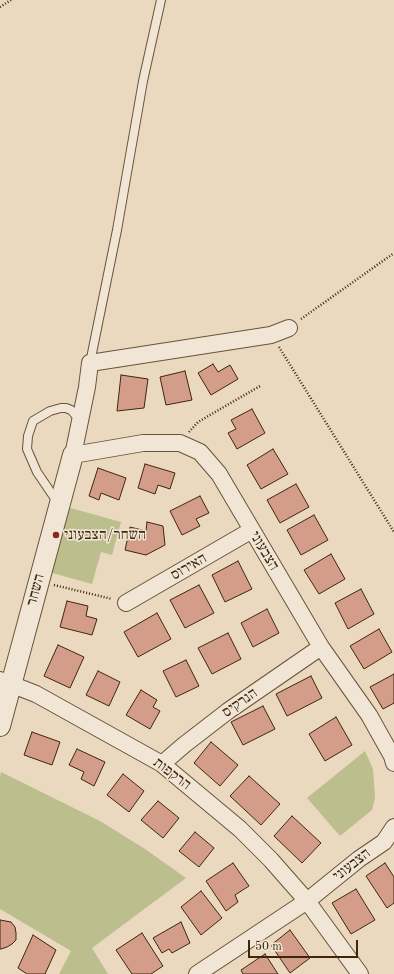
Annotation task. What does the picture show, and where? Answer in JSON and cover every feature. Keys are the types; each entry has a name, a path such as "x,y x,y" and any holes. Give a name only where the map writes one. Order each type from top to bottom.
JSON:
{"street":[{"path":"73,455 87,387 90,363 271,335 289,328"},
{"name":"הצבעוני","path":"73,455 143,442 180,444 200,452 219,474 321,647 369,715 392,756 394,763"},
{"name":"השחר","path":"0,726 6,681 39,582 73,455"},
{"name":"האירוס","path":"126,603 252,530"},
{"name":"הנרקיס","path":"162,764 228,711 321,647"},
{"name":"הרקפות","path":"6,681 36,694 162,764 240,829 271,860 308,901 360,974"},
{"name":"הצבעוני","path":"197,974 308,901 359,859 384,842 394,827"}],"lane":[{"path":"90,363 117,230 143,81 161,0"},
{"path":"59,506 37,472 28,449 28,436 33,421 50,411 61,408 72,410 80,421"}],"path":[{"path":"0,7 11,0"},
{"path":"289,328 394,253"},
{"path":"271,335 296,378 394,532"},
{"path":"180,444 198,422 260,386"},
{"path":"39,582 126,603"}],"green space":[{"path":"67,507 121,522 112,555 101,552 92,584 49,572"},
{"path":"365,751 373,769 375,798 372,810 340,836 307,798"},
{"path":"1,772 100,821 145,849 186,878 92,948 108,974 59,974 71,951 0,909"}],"building":[{"path":"213,364 218,372 230,365 238,379 211,395 198,373"},
{"path":"185,371 192,400 166,405 160,377"},
{"path":"121,375 148,379 144,408 117,411"},
{"path":"252,409 265,433 237,449 228,433 236,429 231,420"},
{"path":"273,449 288,474 261,489 247,465"},
{"path":"145,464 175,473 170,489 158,485 155,494 138,488"},
{"path":"98,468 126,478 119,500 101,493 99,500 89,496"},
{"path":"296,484 309,507 280,523 267,500"},
{"path":"200,496 209,513 196,519 200,526 182,535 170,511"},
{"path":"314,515 328,540 301,555 287,530"},
{"path":"147,522 163,526 165,545 146,555 125,550 130,527 146,531"},
{"path":"331,554 345,579 319,594 304,570"},
{"path":"238,561 252,589 225,602 212,575"},
{"path":"199,585 214,613 185,628 170,600"},
{"path":"361,589 374,614 348,629 335,603"},
{"path":"67,601 88,606 86,616 97,619 92,635 60,627"},
{"path":"267,609 279,633 253,647 241,623"},
{"path":"157,613 171,639 138,657 124,632"},
{"path":"379,629 392,652 364,669 350,646"},
{"path":"228,633 241,659 212,674 198,648"},
{"path":"58,645 84,657 70,688 44,676"},
{"path":"186,660 199,686 176,697 163,671"},
{"path":"98,671 120,682 109,706 86,695"},
{"path":"394,674 394,703 383,709 370,687"},
{"path":"311,676 322,698 287,716 276,694"},
{"path":"141,690 157,700 153,707 160,711 150,729 126,715"},
{"path":"263,706 275,729 243,745 231,722"},
{"path":"336,717 352,745 325,761 309,734"},
{"path":"32,732 60,742 52,765 24,755"},
{"path":"211,742 238,765 220,786 194,763"},
{"path":"77,749 105,762 94,786 81,779 84,772 69,765"},
{"path":"123,774 144,791 129,812 107,795"},
{"path":"249,776 280,804 261,825 230,796"},
{"path":"158,801 179,818 163,838 141,820"},
{"path":"292,816 321,843 302,863 274,836"},
{"path":"195,832 214,848 199,867 179,851"},
{"path":"233,863 249,886 235,895 238,902 226,911 206,881"},
{"path":"385,863 394,877 394,903 387,908 366,876"},
{"path":"356,889 375,920 351,934 332,903"},
{"path":"201,891 222,918 201,935 181,907"},
{"path":"0,920 11,922 15,927 16,933 16,940 7,947 1,949 0,949"},
{"path":"181,922 190,943 172,953 169,949 162,953 153,938"},
{"path":"290,930 310,958 290,973 271,945"},
{"path":"142,933 163,966 151,974 132,974 116,950"},
{"path":"33,935 56,950 45,974 27,974 18,968"},
{"path":"265,954 278,974 243,974 241,970"}],"place":[{"name":"השחר/הצבעוני","path":"56,535"}]}
